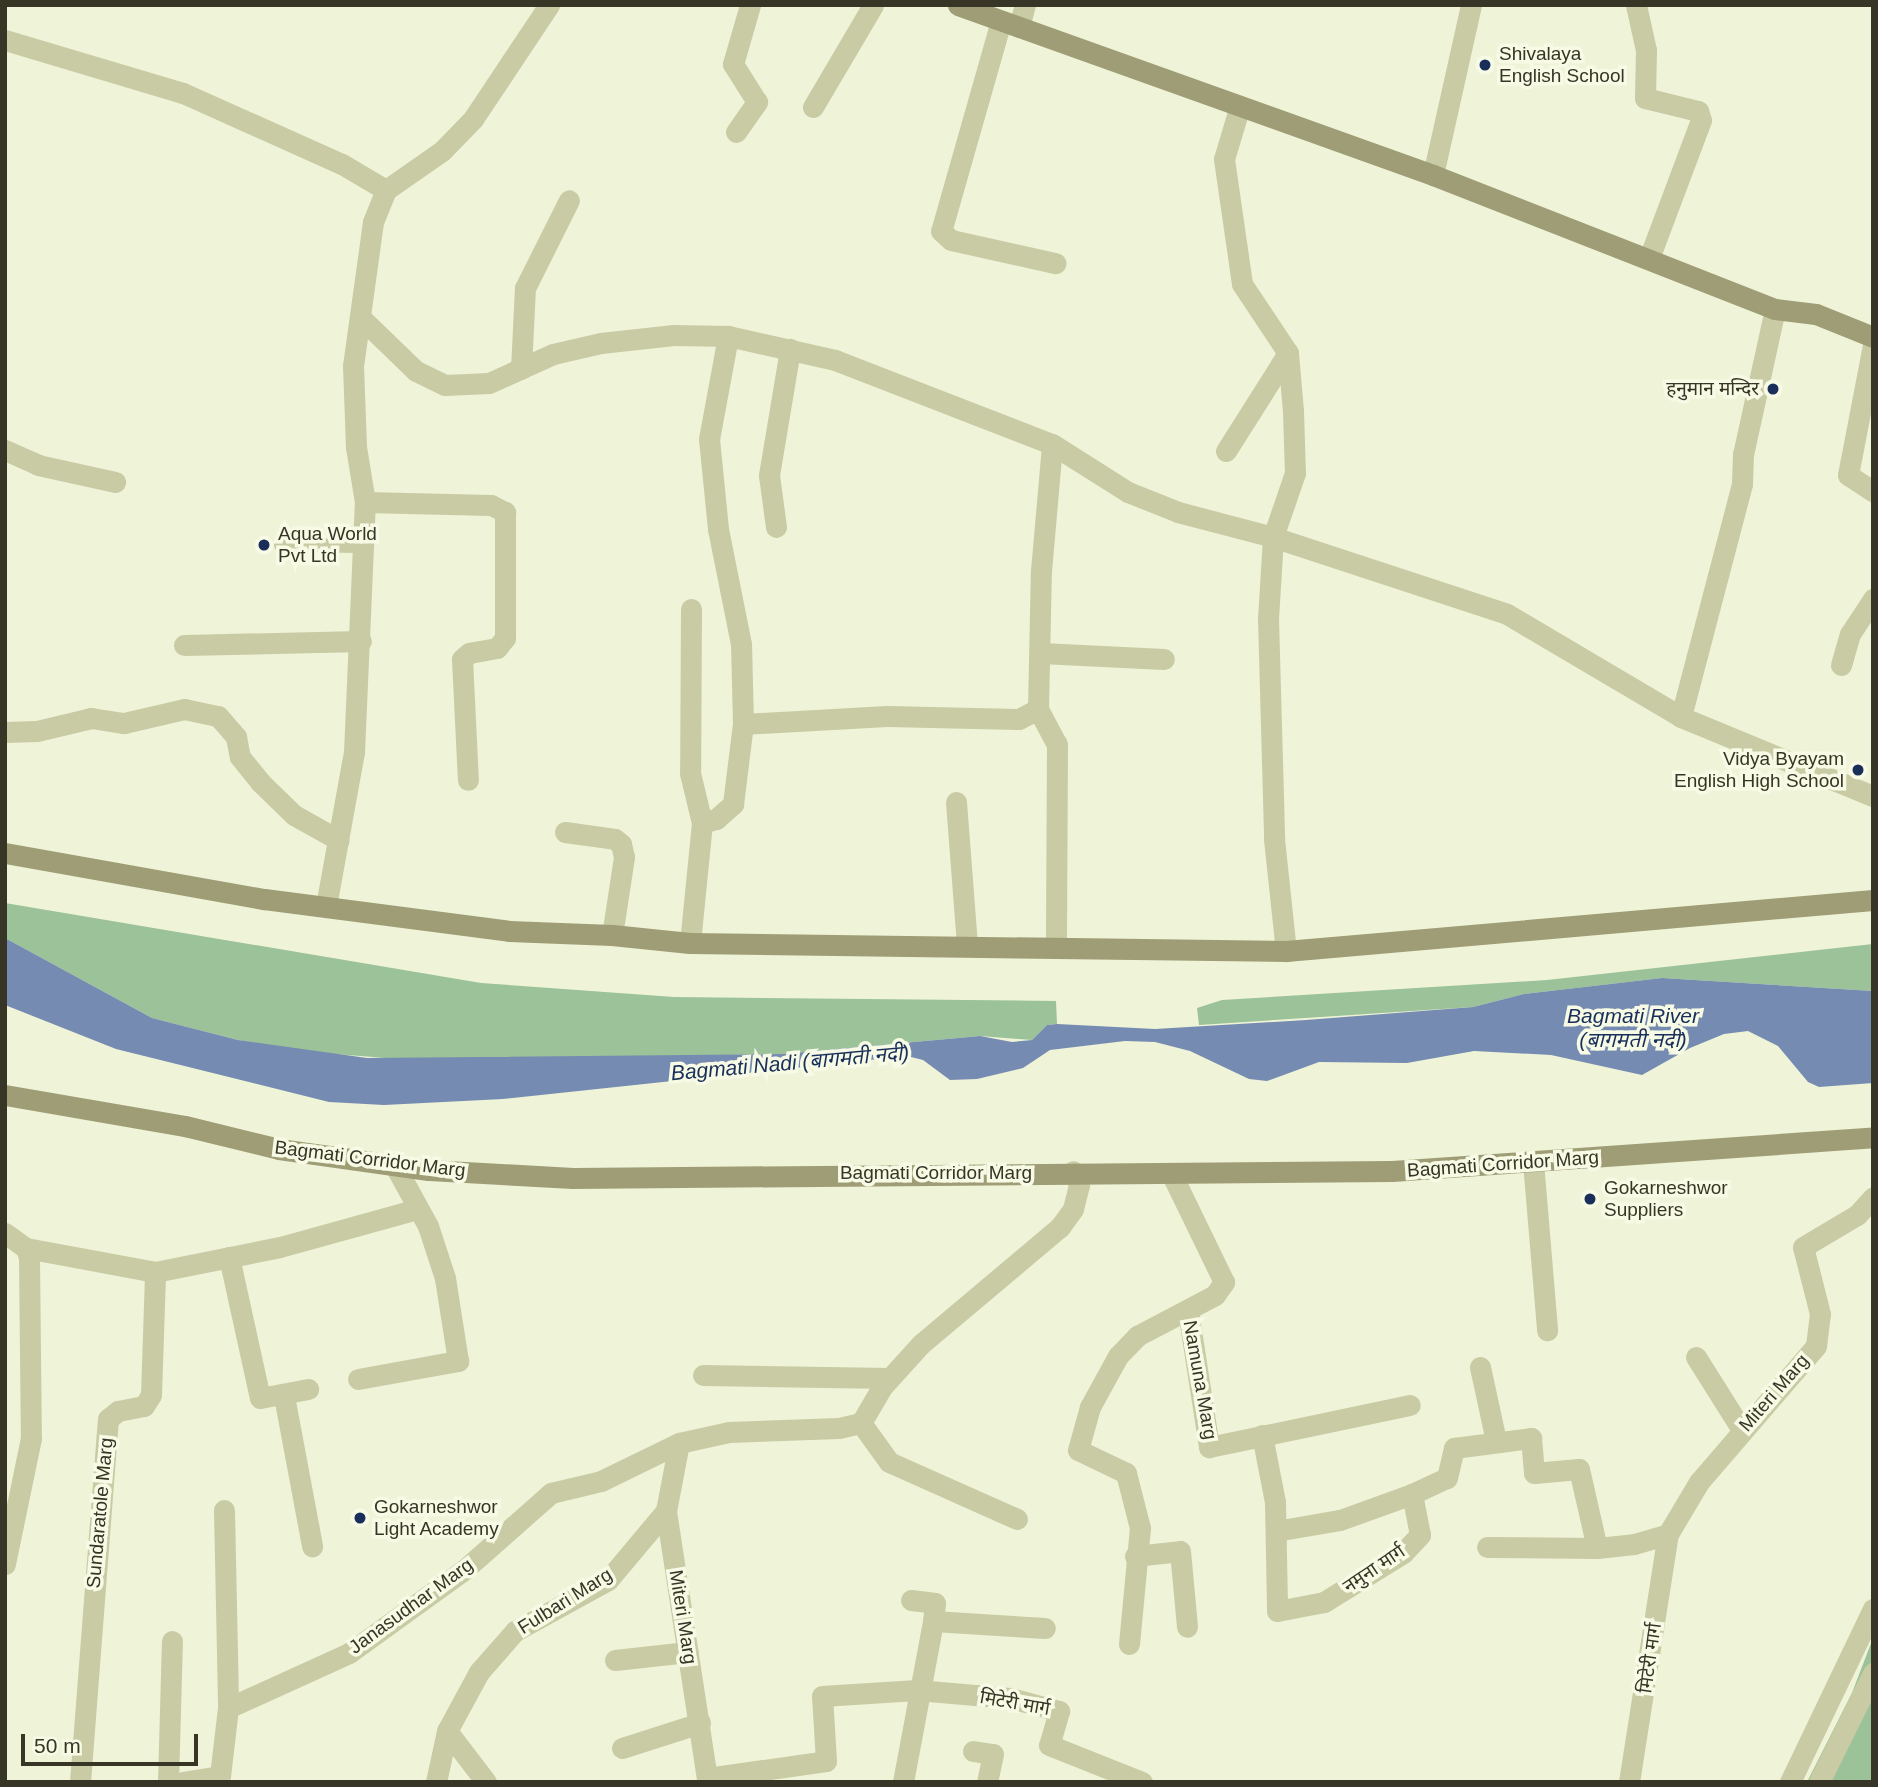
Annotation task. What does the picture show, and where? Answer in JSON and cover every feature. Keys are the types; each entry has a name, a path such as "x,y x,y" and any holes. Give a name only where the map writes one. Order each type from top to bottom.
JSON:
{"street":[{"path":"326,906 354,752 361,641 361,547 365,502 356,447 353,366 373,222 386,190 442,151 473,119 549,5"},
{"path":"736,132 757,102 733,64 750,5"},
{"path":"813,107 873,5"},
{"path":"958,5 1217,96 1239,109 1433,175 1775,309 1816,314 1873,337"},
{"path":"1025,5 1010,24 941,231 951,240 1055,263"},
{"path":"1433,175 1471,5"},
{"path":"1636,5 1646,50 1645,98 1698,111 1701,120 1649,258"},
{"path":"5,40 183,93 342,164 386,190"},
{"path":"1239,109 1224,159 1242,284 1288,353 1295,474 1273,537 1269,718 1274,839 1286,951"},
{"path":"521,369 525,288 569,200"},
{"path":"1681,717 1742,484 1743,454 1775,309"},
{"path":"360,317 416,371 445,385 489,383 554,354 601,343 674,335 728,336 835,360 1052,444 1128,492 1223,527 1273,537 1507,614 1681,717 1873,796"},
{"path":"702,823 716,819 733,804 743,724 741,644 718,529 709,439 728,336"},
{"path":"1873,345 1848,475 1873,491"},
{"path":"776,527 769,475 790,349"},
{"path":"1226,451 1288,353"},
{"path":"1052,444 1041,571 1038,709 1057,744 1056,946"},
{"path":"5,450 38,465 115,482"},
{"path":"365,502 491,505 505,512 505,638 497,648 469,653 462,659 468,780"},
{"path":"1841,665 1850,634 1873,598"},
{"path":"690,943 702,823 690,773 691,609"},
{"path":"184,645 361,641"},
{"path":"1041,653 1164,659"},
{"path":"5,732 37,730 91,718 124,723 184,709 218,716 236,737 240,757 260,782 294,815 339,840"},
{"path":"743,724 887,716 1019,719 1038,709"},
{"path":"956,802 967,945"},
{"path":"565,832 615,839 621,845 624,857 611,935"},
{"path":"5,853 326,906 509,932 611,935 690,943 1286,951 1873,900"},
{"name":"Bagmati Corridor Marg","path":"5,1095 185,1126 279,1149 395,1166 573,1178 1073,1171 1392,1171 1873,1137"},
{"path":"1534,1162 1547,1330"},
{"path":"358,1379 458,1361 445,1278 417,1209 395,1166"},
{"path":"679,1443 729,1432 839,1428 861,1423 890,1378 950,1316 1060,1227 1073,1209 1079,1185 1073,1171"},
{"path":"1171,1173 1224,1282 1215,1295 1188,1311"},
{"name":"Miteri Marg","path":"1668,1534 1699,1482 1816,1346 1820,1314 1803,1247 1857,1215 1873,1197"},
{"path":"5,1233 26,1248 155,1272 229,1257 417,1209"},
{"path":"5,1564 31,1438 26,1248"},
{"path":"229,1257 260,1398 284,1396 308,1389"},
{"name":"Sundaratole Marg","path":"80,1782 108,1419 118,1411 144,1406 151,1395 155,1272"},
{"name":"Namuna Marg","path":"1129,1644 1135,1556 1140,1528 1126,1473 1078,1450 1090,1408 1118,1356 1137,1336 1188,1311 1208,1445 1410,1405"},
{"path":"1696,1357 1742,1430"},
{"path":"1480,1367 1496,1441"},
{"path":"703,1375 890,1378"},
{"path":"284,1396 312,1546"},
{"path":"861,1423 889,1462 1017,1519"},
{"name":"नमुना मार्ग","path":"1262,1435 1276,1531 1273,1606 1283,1612 1324,1602 1403,1553 1420,1535 1412,1494"},
{"path":"1276,1531 1340,1520 1412,1494 1447,1478 1454,1448 1531,1438 1534,1472 1579,1469 1597,1548"},
{"name":"Fulbari Marg","path":"436,1782 447,1731 479,1672 515,1631 608,1580 666,1511 679,1443"},
{"name":"Janasudhar Marg","path":"228,1708 349,1653 465,1569 551,1493 601,1481 679,1443"},
{"path":"182,1782 220,1776 228,1708 223,1510"},
{"name":"Miteri Marg","path":"666,1511 708,1778 826,1761 822,1696 917,1690"},
{"path":"1487,1547 1597,1548 1634,1544 1668,1534"},
{"name":"मिटेरी मार्ग","path":"1629,1782 1668,1534"},
{"path":"1135,1556 1180,1551 1188,1627"},
{"path":"903,1782 917,1690 935,1603 911,1600"},
{"path":"1790,1782 1873,1609"},
{"path":"933,1621 1045,1628"},
{"path":"168,1782 172,1642"},
{"path":"615,1660 688,1652"},
{"path":"1819,1782 1873,1673"},
{"name":"मिटेरी मार्ग","path":"917,1690 1010,1698 1059,1711 1049,1745 1142,1782"},
{"path":"622,1748 700,1723"},
{"path":"447,1731 486,1782"},
{"path":"973,1751 993,1754 987,1782"}],"lane":[{"path":"281,545 361,547"}],"green space":[{"path":"5,903 481,983 674,997 1056,1001 1057,1024 1047,1025 1032,1040 980,1036 783,1054 423,1061 310,1052 238,1040 152,1018 5,938"},
{"path":"1873,944 1873,991 1662,978 1524,994 1473,1007 1199,1025 1197,1008 1222,1000 1547,980"},
{"path":"1873,1638 1873,1782 1807,1782 1852,1693"}],"water":[{"name":"Bagmati River (बागमती नदी)","path":"5,938 152,1018 238,1040 367,1058 783,1054 980,1036 1012,1042 1032,1040 1047,1025 1057,1024 1155,1029 1306,1020 1473,1007 1524,994 1662,978 1873,991 1873,1083 1819,1087 1808,1082 1778,1046 1748,1031 1724,1034 1690,1048 1642,1075 1551,1055 1474,1051 1407,1063 1319,1062 1267,1081 1249,1079 1190,1051 1155,1042 1125,1041 1050,1050 1023,1068 977,1079 950,1080 923,1060 907,1056 503,1099 384,1105 329,1102 116,1049 5,1005"}],"place":[{"name":"Shivalaya English School","path":"1485,65"},
{"name":"हनुमान मन्दिर","path":"1773,389"},
{"name":"Aqua World Pvt Ltd","path":"264,545"},
{"name":"Vidya Byayam English High School","path":"1858,770"},
{"name":"Gokarneshwor Suppliers","path":"1590,1199"},
{"name":"Gokarneshwor Light Academy","path":"360,1518"}],"water label":[{"name":"Bagmati Nadi (बागमती नदी)","path":"790,1063"}]}
